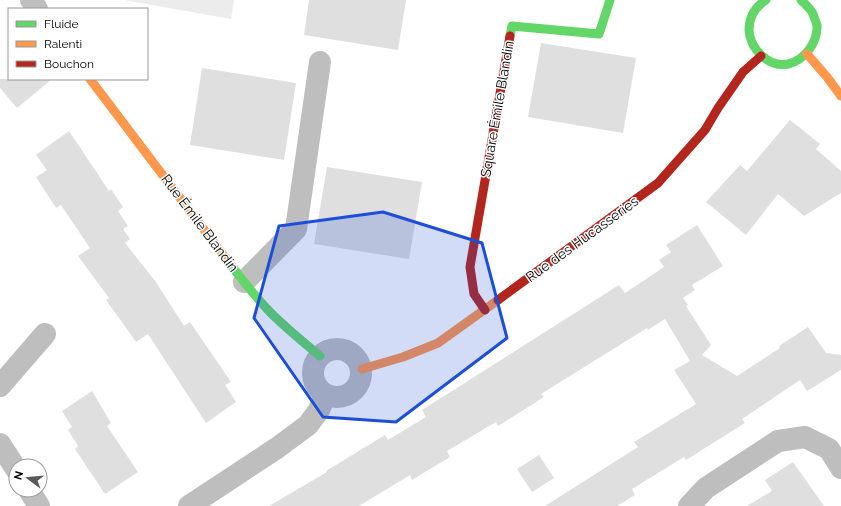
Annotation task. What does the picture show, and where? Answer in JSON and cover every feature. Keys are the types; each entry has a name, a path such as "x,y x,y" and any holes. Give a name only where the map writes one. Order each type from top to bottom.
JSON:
{"street":[{"path":"30,0 36,8"},
{"name":"Square Émile Blandin","path":"485,310 474,294 470,267 512,26 599,34 610,0"},
{"path":"765,0 758,6 750,19 750,39 761,56 771,62 782,64 797,61 807,54 816,41 818,33 816,17 808,2"},
{"path":"807,54 841,96"},
{"name":"Rue des Hucasseries","path":"362,369 403,357 438,343 658,183 705,130 743,72 761,56"},
{"path":"244,282 296,229 320,62"},
{"name":"Rue Émile Blandin","path":"91,80 244,282 270,312 320,356"},
{"path":"0,386 45,334"},
{"path":"333,349 347,350 357,358 362,369 361,382 356,390 347,396 336,398 325,396 317,388 312,375 316,362 320,356 333,349"},
{"path":"189,506 308,425 319,410 325,396"},
{"path":"689,506 706,488 778,441 805,437 829,449 841,468"},
{"path":"0,444 9,458"}],"highlighted area":[{"path":"383,212 482,243 507,338 396,422 323,417 254,318 279,226"}],"shaded area":[{"path":"124,0 234,0 231,19"}],"building":[{"path":"309,0 406,0 398,50 304,35"},
{"path":"541,43 636,58 623,133 528,117"},
{"path":"202,68 296,83 284,160 190,145"},
{"path":"0,79 51,80 17,108 0,88"},
{"path":"790,120 820,144 816,149 841,171 841,193 804,216 778,194 746,235 706,202 740,165 747,171"},
{"path":"69,131 109,191 111,189 123,207 118,211 128,226 123,229 130,239 125,243 156,282 184,326 190,322 231,382 225,385 236,402 206,423 148,334 136,342 106,300 109,298 78,256 90,248 61,205 56,208 36,177 47,170 36,155"},
{"path":"327,167 422,182 409,259 314,244"},
{"path":"697,225 723,266 692,285 695,290 683,298 688,305 686,306 711,345 702,355 737,376 780,348 779,346 808,327 826,353 841,355 841,370 807,391 800,380 742,419 745,423 686,460 684,457 632,489 635,495 617,506 545,506 638,447 634,442 696,404 674,370 690,361 665,319 648,330 647,328 541,394 544,397 498,426 496,422 447,451 450,457 412,480 410,475 359,506 269,506 327,472 326,471 385,435 388,440 426,417 422,410 619,285 625,293 664,267 659,260 671,252 666,245"},
{"path":"92,391 111,423 107,426 138,472 105,494 75,449 78,446 68,430 72,427 62,411"},
{"path":"539,455 554,478 532,492 517,469"},
{"path":"793,462 824,506 747,506 772,491 765,480"}],"traffic: fast":[{"path":"510,36 512,26 599,34 610,0"},
{"path":"766,0 756,9 751,17 749,25 750,37 753,44 762,56 774,63 781,64 788,64 800,59 813,44 815,38 817,25 813,14 801,0"},
{"path":"227,260 271,313 320,356"}],"traffic: slow":[{"path":"807,54 841,96"},
{"path":"91,80 227,260"},
{"path":"362,369 403,357 438,343 498,300"}],"traffic: jam":[{"path":"485,310 474,294 470,267 510,36"},
{"path":"498,300 658,183 705,130 743,72 761,56"}]}
